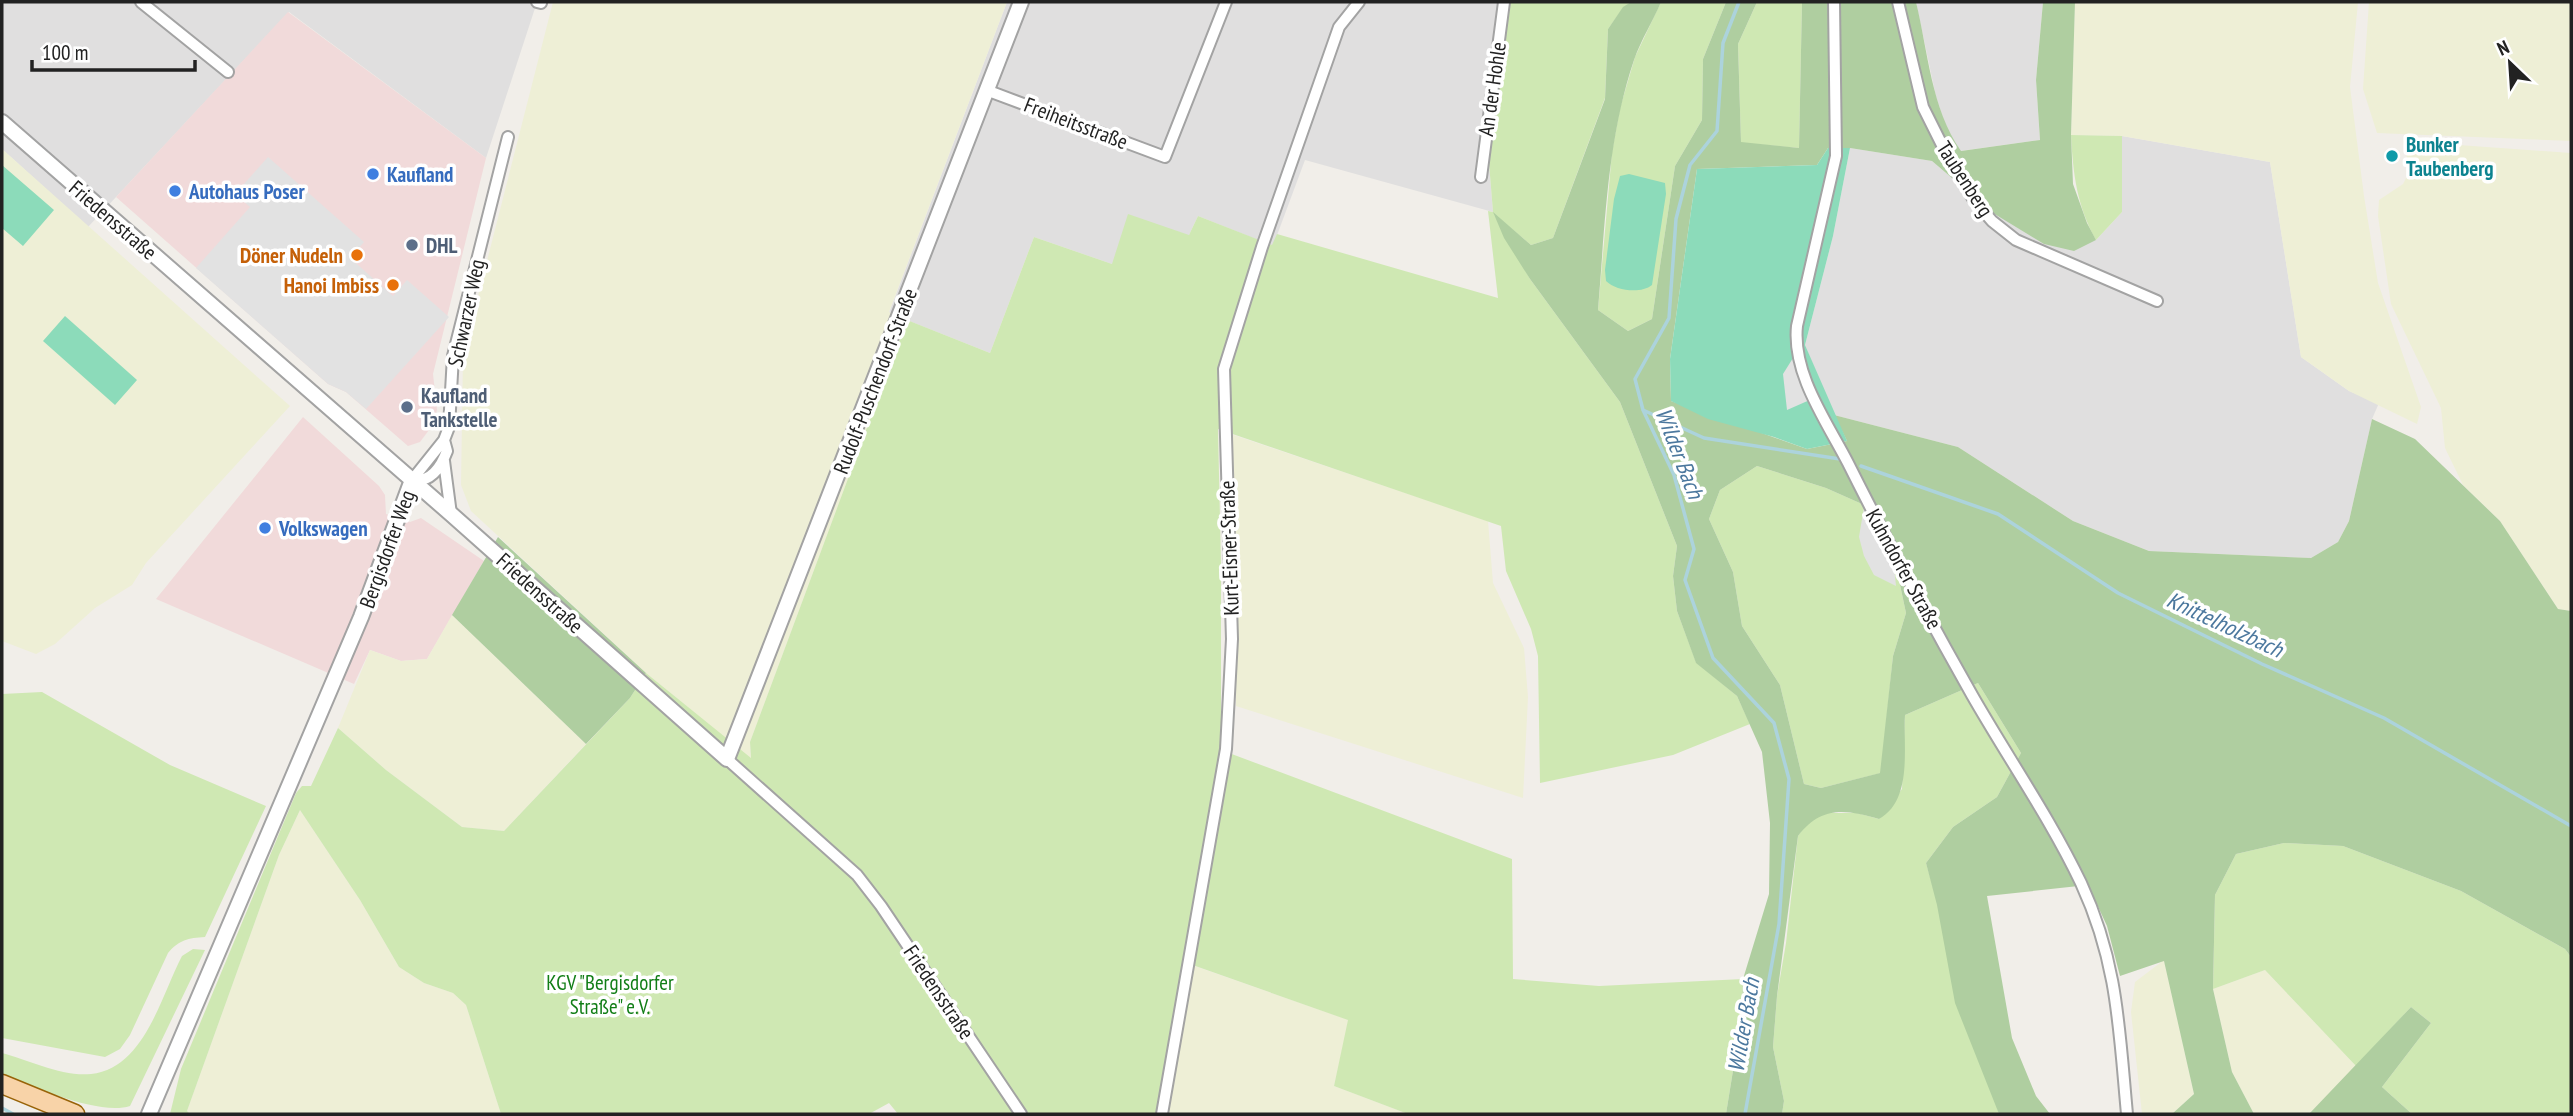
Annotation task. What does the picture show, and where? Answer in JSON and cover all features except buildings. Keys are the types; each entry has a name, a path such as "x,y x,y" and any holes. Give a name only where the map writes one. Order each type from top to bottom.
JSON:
{"main road":[{"path":"2,1084 75,1114"}],"street":[{"path":"141,2 228,72"},
{"name":"Rudolf-Puschendorf-Straße","path":"727,759 1021,2"},
{"name":"Freiheitsstraße","path":"986,90 1165,157 1227,2"},
{"name":"Kurt-Eisner-Straße","path":"1162,1114 1226,749 1232,639 1228,575 1224,369 1262,247 1339,27 1359,2"},
{"name":"An der Hohle","path":"1480,177 1504,2"},
{"name":"Kuhndorfer Straße","path":"1834,2 1836,156 1797,326 1797,354 1809,384 1877,520 1971,694 2081,883 2100,928 2114,980 2127,1114"},
{"name":"Taubenberg","path":"1898,2 1923,107 1949,159 1974,200 1992,221 2016,240 2157,301"},
{"name":"Friedensstraße","path":"2,122 452,514 856,875 881,906 1021,1114"},
{"name":"Schwarzer Weg","path":"412,480 444,440 450,417 453,356 508,137"},
{"path":"412,480 426,479 444,460 447,451 444,440"},
{"path":"444,460 452,514"},
{"name":"Bergisdorfer Weg","path":"152,1112 361,617 412,480"}],"shaded area":[{"path":"2,2 537,2 486,158 289,12 88,227 2,149"},
{"path":"1007,2 1510,2 1489,163 1493,212 1305,160 1273,246 1198,216 1189,235 1112,264 1034,237 990,353 889,313"},
{"path":"1916,2 2043,2 2036,80 2040,140 1960,151 1949,135 1936,97"},
{"path":"288,12 486,158 433,374 437,410 432,426 420,442 408,446 346,392 328,384 116,197"},
{"path":"2122,136 2270,162 2301,357 2349,391 2379,403 2372,419 2349,521 2338,542 2311,558 2149,551 2073,521 1958,447 1834,415 1805,345 1833,236 1850,148 1932,161 1993,213 2096,240 2122,212"},
{"path":"268,157 364,242 350,258 393,296 407,280 449,317 366,409 346,392 328,384 196,268 250,207 235,194"},
{"path":"1793,358 1812,399 1787,410 1783,374"},
{"path":"303,417 379,486 385,495 386,514 410,522 421,518 484,561 427,659 401,661 370,650 354,684 156,599"},
{"path":"1864,507 1894,565 1896,586 1874,575 1864,556 1859,537"}],"green space":[{"path":"553,2 1007,2 889,312 907,320 750,742 751,759 646,673 471,511 461,485 463,355"},
{"name":"KGV \"Bergisdorfer Straße\" e.V.","path":"1510,2 1631,2 1623,8 1608,29 1605,98 1553,238 1531,245 1494,214 1530,279 1620,402 1677,546 1673,576 1677,611 1696,662 1737,696 1750,724 1673,755 1540,783 1538,656 1531,629 1506,571 1501,526 1218,429 1221,750 1512,859 1513,979 1599,986 1743,979 1742,1015 1726,1114 1408,1114 1334,1086 1348,1020 1184,962 1157,1114 898,1114 889,1103 869,1114 501,1114 466,1005 453,993 424,983 399,967 360,900 300,810 279,855 187,1111 190,1114 170,1114 181,1069 296,793 302,786 311,786 338,728 386,770 462,827 504,831 630,698 646,673 751,758 750,742 907,320 990,353 1034,237 1112,264 1128,214 1189,235 1198,216 1272,245 1277,234 1498,298 1488,211 1493,212 1489,163"},
{"path":"1631,2 1661,2 1637,53 1625,90 1608,184 1598,310 1628,331 1652,319 1675,166 1702,120 1703,59 1726,2 1757,2 1738,44 1741,142 1799,148 1802,2 1916,2 1937,98 1961,151 2040,140 2036,80 2043,2 2075,2 2071,135 2073,184 2096,240 2074,251 2044,244 1993,213 1932,161 1850,148 1828,148 1817,165 1697,169 1670,359 1671,401 1807,449 1847,441 1834,415 1958,447 2073,521 2149,551 2311,558 2338,542 2349,521 2372,419 2415,439 2500,521 2558,609 2571,611 2571,957 2565,949 2461,891 2343,846 2284,843 2236,854 2215,895 2213,989 2232,1072 2254,1114 2172,1114 2194,1094 2164,961 2120,976 2107,926 2088,885 1987,896 2012,1038 2036,1096 2050,1114 1999,1114 1955,1003 1937,905 1926,863 1953,827 1997,797 2021,753 1978,683 1905,715 1902,786 1890,810 1879,819 1855,813 1834,812 1816,819 1798,836 1773,1047 1784,1101 1782,1114 1726,1114 1742,1015 1743,979 1769,894 1770,823 1762,752 1737,696 1696,663 1677,611 1673,576 1677,546 1620,402 1530,279 1504,238 1493,212 1531,245 1553,238 1605,99 1608,29 1623,7","holes":["1757,466 1826,488 1862,504 1896,566 1906,613 1893,656 1880,773 1821,788 1804,784 1780,685 1742,626 1733,572 1709,519 1720,490"]},
{"path":"1661,2 1726,2 1703,59 1702,120 1675,166 1652,319 1628,331 1598,310 1612,152 1620,108 1635,57"},
{"path":"1757,2 1802,2 1799,148 1741,143 1738,44"},
{"path":"2075,2 2358,2 2350,87 2364,196 2378,283 2421,407 2417,424 2349,391 2301,357 2270,162 2122,136 2071,135"},
{"path":"2369,2 2571,2 2571,141 2377,133 2363,89"},
{"path":"2071,135 2122,136 2122,212 2096,240 2084,215 2077,189"},
{"path":"2403,141 2571,153 2571,611 2558,609 2500,521 2463,485 2445,448 2441,408 2391,304 2378,216 2379,200 2403,184 2410,170"},
{"path":"1828,148 1850,148 1833,236 1805,345 1847,441 1807,449 1708,419 1671,401 1670,359 1697,169 1817,165"},
{"path":"2,149 290,406 146,563 132,585 95,608 55,644 36,654 2,641"},
{"path":"2,165 54,210 23,246 2,228"},
{"path":"1629,174 1665,183 1666,194 1652,285 1642,290 1622,289 1606,281 1614,199 1620,176"},
{"path":"65,316 137,380 115,405 43,341"},
{"path":"1231,434 1488,521 1493,583 1524,648 1528,697 1523,798 1236,706"},
{"path":"1757,466 1826,488 1862,504 1896,566 1906,613 1893,656 1881,773 1821,788 1804,784 1780,685 1742,626 1733,572 1709,519 1720,490"},
{"path":"498,537 646,673 630,698 586,744 452,615"},
{"path":"452,615 586,744 504,831 462,827 386,770 338,728 370,650 401,661 427,659"},
{"path":"1978,683 2021,753 1997,797 1953,827 1926,863 1999,1114 1782,1114 1784,1101 1773,1047 1798,836 1809,820 1826,813 1857,813 1879,819 1902,789 1905,715"},
{"path":"42,692 170,765 266,806 205,937 184,940 168,953 130,1035 120,1049 105,1057 2,1038 2,694"},
{"path":"300,810 360,900 399,967 424,983 453,993 466,1005 501,1114 190,1114 187,1111 279,855"},
{"path":"2284,843 2343,846 2461,891 2565,949 2571,957 2571,1114 2412,1114 2382,1087 2431,1023 2411,1007 2356,1066 2265,970 2213,989 2215,895 2236,854"},
{"path":"193,949 205,950 130,1106 117,1108 85,1104 2,1074 2,1053 80,1074 109,1069 125,1059 138,1045 158,1010 182,956"},
{"path":"2164,960 2194,1094 2172,1114 2142,1114 2131,1012 2135,982"},
{"path":"1183,962 1349,1020 1334,1086 1408,1114 1157,1114"},
{"path":"2265,970 2356,1066 2309,1114 2254,1114 2232,1072 2213,989"},
{"path":"2411,1007 2431,1023 2382,1087 2412,1114 2309,1114"}],"waterway":[{"name":"Wilder Bach","path":"1739,2 1723,43 1717,131 1690,165 1676,219 1669,318 1635,379 1643,410 1674,475 1694,549 1685,580 1713,658 1774,723 1789,779 1779,924 1745,1114"},
{"name":"Knittelholzbach","path":"1643,410 1704,438 1840,459"},
{"name":"Knittelholzbach","path":"1861,466 1998,514 2118,593 2262,664 2384,718 2571,826"},
{"path":"2,1108 13,1114"}],"place":[{"name":"Bunker Taubenberg","path":"2392,156"},
{"name":"Kaufland","path":"373,174"},
{"name":"Autohaus Poser","path":"175,191"},
{"name":"DHL","path":"412,245"},
{"name":"Döner Nudeln","path":"357,255"},
{"name":"Hanoi Imbiss","path":"393,285"},
{"name":"Kaufland Tankstelle","path":"407,407"},
{"name":"Volkswagen","path":"265,528"}]}
